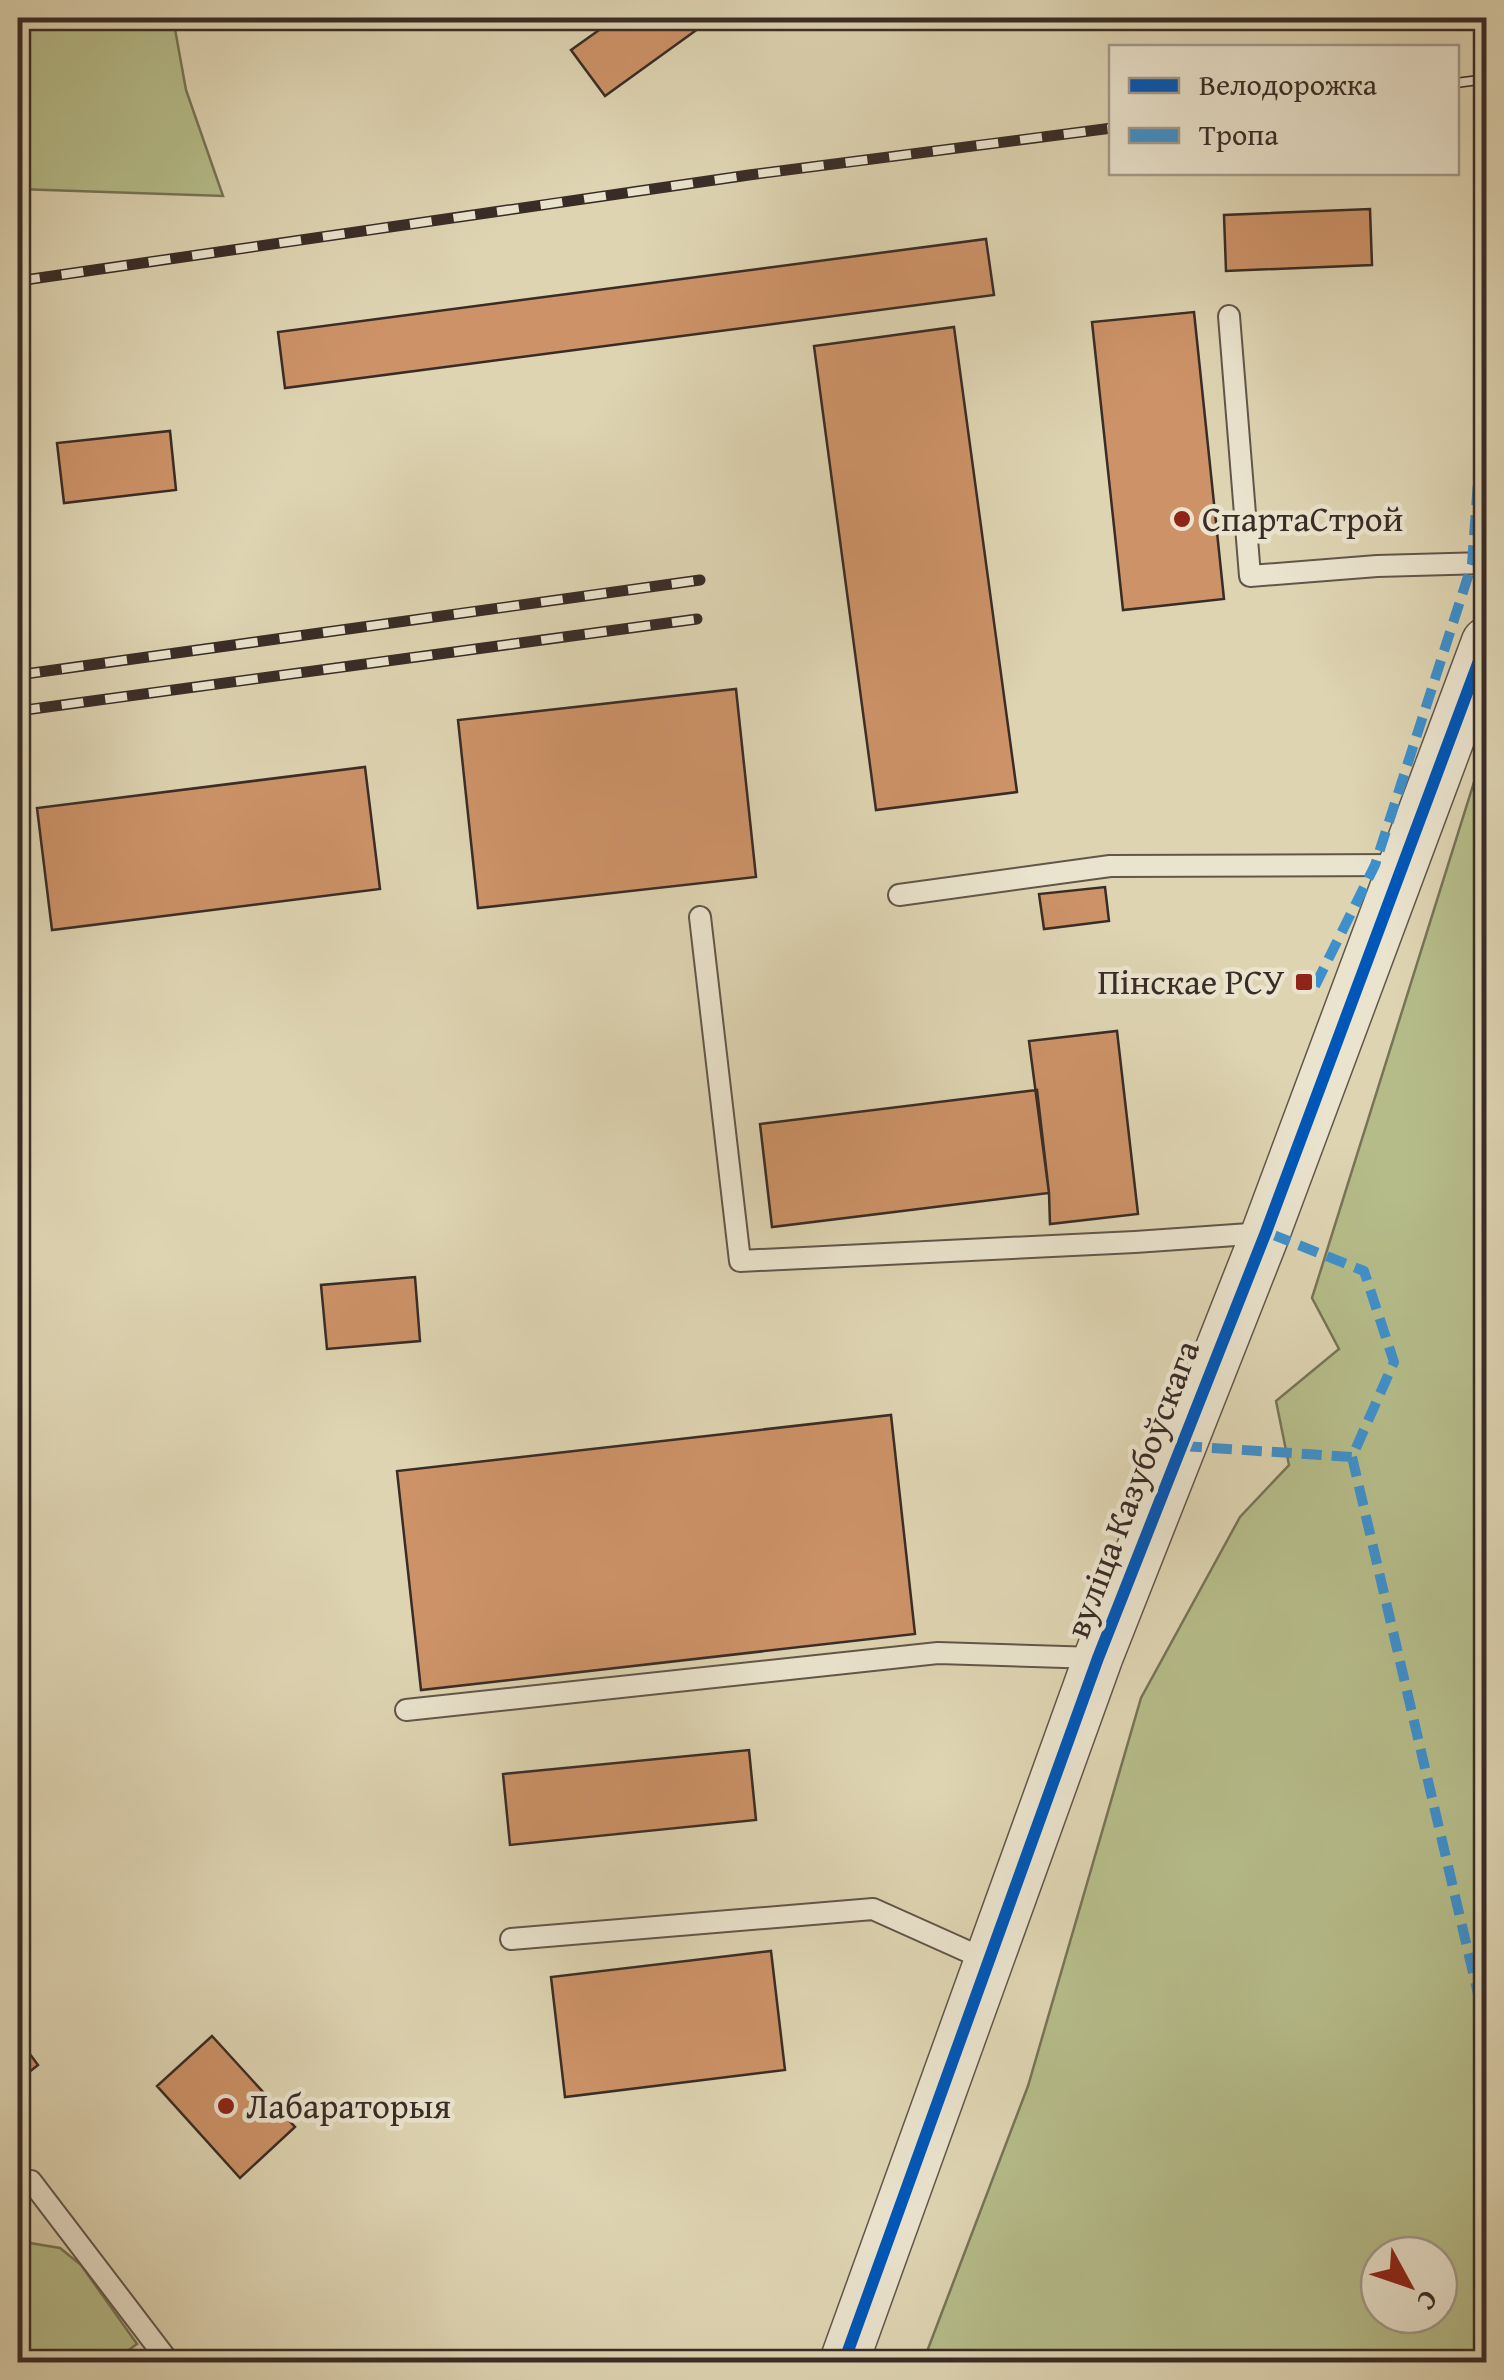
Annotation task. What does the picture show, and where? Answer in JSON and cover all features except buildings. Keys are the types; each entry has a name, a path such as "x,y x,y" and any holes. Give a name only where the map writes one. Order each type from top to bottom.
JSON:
{"street":[{"name":"вуліца Казубоўскага","path":"844,2362 1098,1658 1266,1232 1486,642"}],"lane":[{"path":"1230,316 1250,576 1376,566 1486,563"},
{"path":"900,895 1110,866 1403,865"},
{"path":"700,918 740,1261 1266,1232"},
{"path":"406,1710 938,1653 1098,1658"},
{"path":"512,1940 873,1910 989,1961"},
{"path":"18,2190 31,2182 169,2362"}],"green space":[{"path":"18,18 173,18 186,90 223,196 18,189"},
{"path":"1486,744 1486,2362 923,2362 1028,2086 1141,1698 1240,1517 1289,1465 1276,1401 1339,1349 1312,1298"},
{"path":"18,2241 60,2248 81,2265 137,2344 112,2362 18,2362"}],"railway":[{"path":"1459,83 1486,79"},
{"path":"18,281 749,175 1109,128"},
{"path":"18,675 700,580"},
{"path":"18,711 697,619"}],"marked path":[{"path":"1315,986 1375,865 1472,564 1480,454 1486,437"},
{"path":"1182,1446 1352,1457 1394,1362 1364,1271 1266,1232"},
{"path":"1352,1457 1486,2028"}],"cycle path":[{"path":"844,2362 1098,1658 1266,1232 1486,642"}],"place":[{"name":"СпартаСтрой","path":"1182,519"},
{"name":"Пінскае РСУ","path":"1304,982"},
{"name":"Лабараторыя","path":"226,2106"}]}
